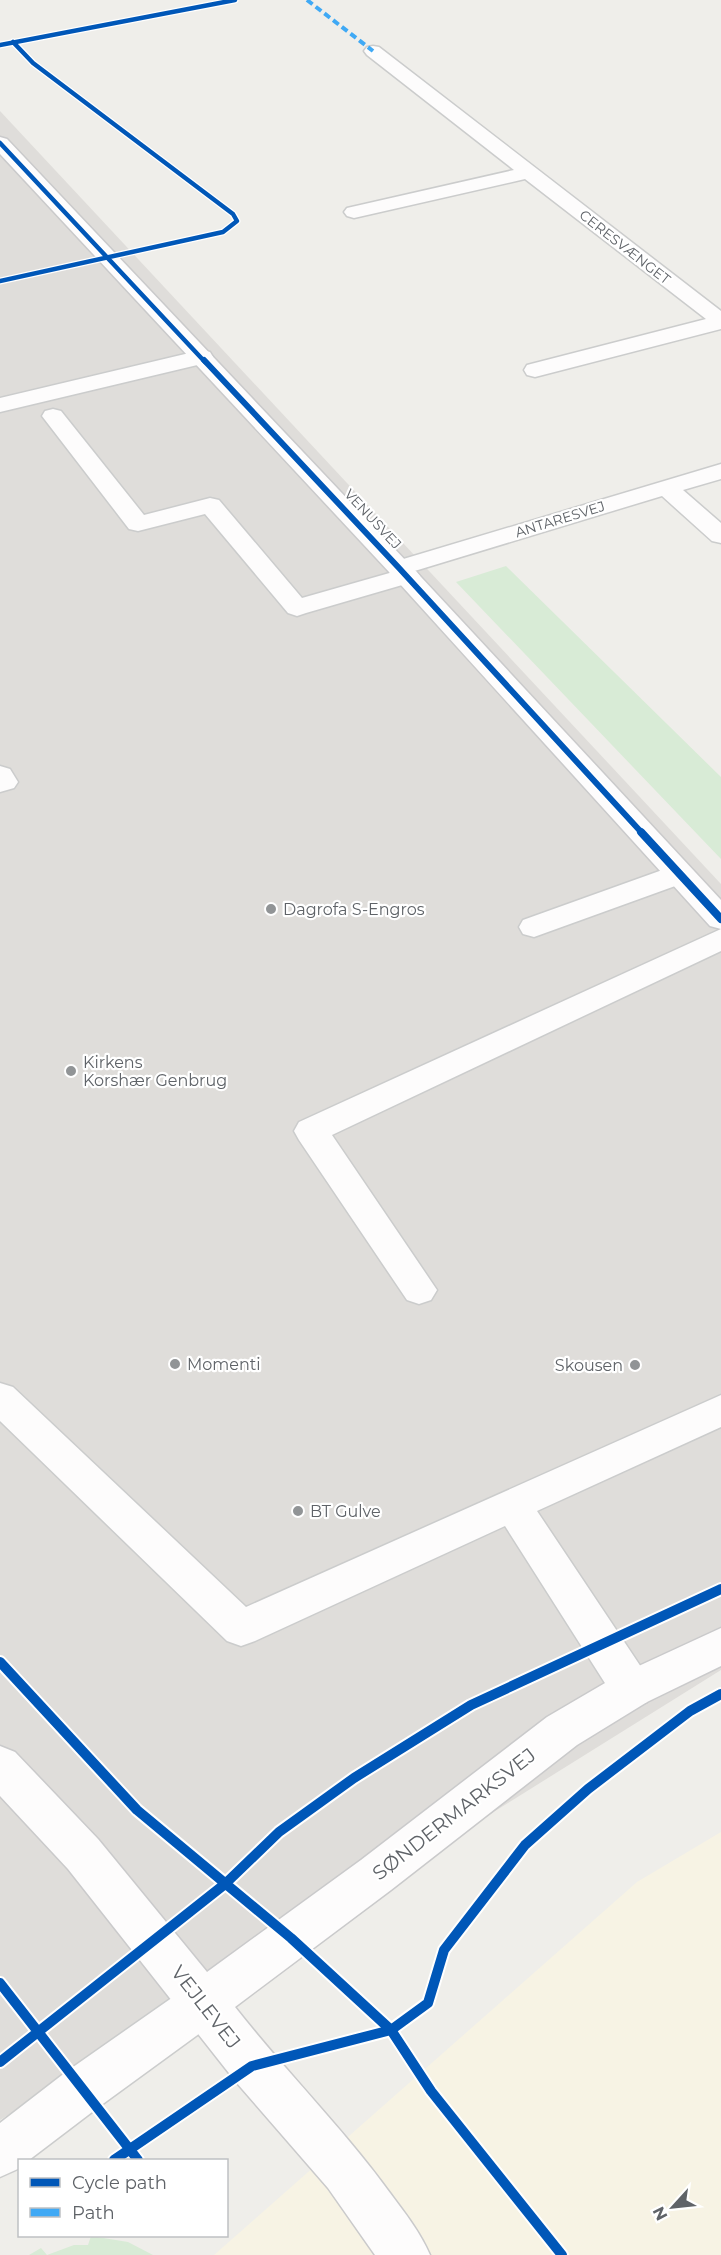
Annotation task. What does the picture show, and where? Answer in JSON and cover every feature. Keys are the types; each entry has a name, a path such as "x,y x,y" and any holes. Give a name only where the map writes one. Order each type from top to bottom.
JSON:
{"street":[{"name":"CERESVÆNGET","path":"373,51 721,321"},
{"name":"VENUSVEJ","path":"0,143 403,572 721,919"},
{"path":"354,212 529,172"},
{"name":"CERESVÆNGET","path":"536,370 721,321"},
{"path":"0,405 202,357"},
{"name":"ANTARESVEJ","path":"53,416 138,524 210,505 297,608 721,471"},
{"path":"666,487 721,536"},
{"path":"0,775 4,782 0,783"},
{"path":"534,927 680,874"},
{"path":"418,1290 312,1131 721,939"},
{"path":"0,1398 241,1628 721,1410"},
{"path":"512,1505 632,1689"},
{"name":"SØNDERMARKSVEJ","path":"0,2153 83,2089 376,1875 562,1731 632,1689 721,1646"},
{"name":"VEJLEVEJ","path":"0,1766 83,1854 154,1940 252,2066 345,2171 405,2255"}],"shaded area":[{"path":"0,111 721,884 721,1670 0,2120"},
{"path":"721,1832 721,2255 214,2255 637,1882"}],"green space":[{"path":"506,566 721,777 721,859 456,582"},
{"path":"91,2237 97,2237 128,2242 153,2255 47,2255 74,2245 88,2245"},
{"path":"41,2248 47,2255 29,2255"}],"marked path":[{"path":"307,0 373,51"}],"cycle path":[{"path":"0,45 235,0"},
{"path":"0,281 223,232 237,221 233,214 33,63 13,42"},
{"path":"0,143 399,568 721,919"},
{"path":"0,2062 225,1884 279,1832 354,1778 471,1705 721,1589"},
{"path":"0,1662 137,1810 291,1938 391,2030 431,2091 562,2255"},
{"path":"115,2159 252,2066 391,2030 428,2003 444,1950 525,1845 588,1789 690,1711 721,1694"},
{"path":"0,1983 137,2159"}],"place":[{"name":"Dagrofa S-Engros","path":"271,909"},
{"name":"Kirkens Korshær Genbrug","path":"71,1071"},
{"name":"Momenti","path":"175,1364"},
{"name":"Skousen","path":"635,1365"},
{"name":"BT Gulve","path":"298,1511"}]}
